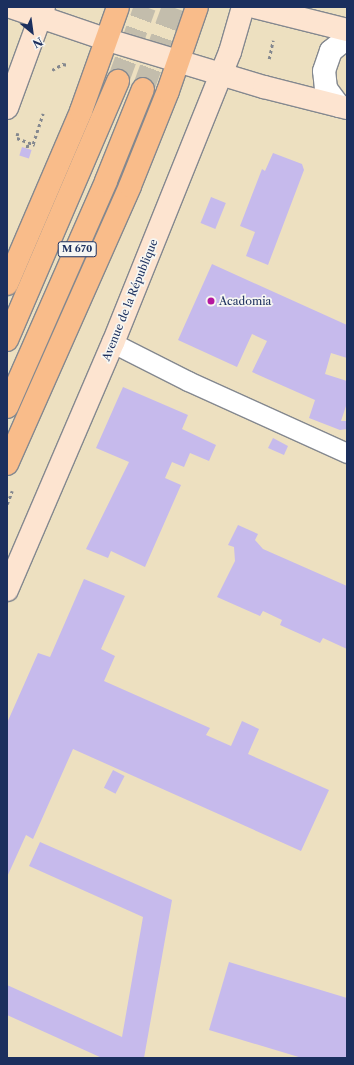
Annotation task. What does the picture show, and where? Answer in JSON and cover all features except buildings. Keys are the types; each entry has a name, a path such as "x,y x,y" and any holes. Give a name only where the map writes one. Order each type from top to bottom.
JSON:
{"main road":[{"path":"7,284 81,111 108,40 118,7"},
{"path":"7,464 130,186 178,61 196,7"},
{"name":"M 670","path":"7,340 118,81"},
{"name":"M 670","path":"7,407 106,181 143,89"}],"street":[{"path":"10,7 42,13 108,40 264,87 343,107"},
{"name":"Avenue de la République","path":"7,590 113,343 222,74 243,7"},
{"path":"255,7 277,14 347,30"},
{"path":"7,108 42,13"},
{"path":"343,107 326,89 324,71 331,51 347,38"}],"lane":[{"path":"113,343 188,380 347,453"}],"path":[{"path":"264,87 277,14"},
{"path":"46,74 63,64 75,67"},
{"path":"33,144 43,114"},
{"path":"27,148 28,142"}],"tunnel":[{"path":"118,81 145,7"},
{"path":"143,89 173,7"}],"place":[{"name":"Acadomia","path":"211,301"}]}
